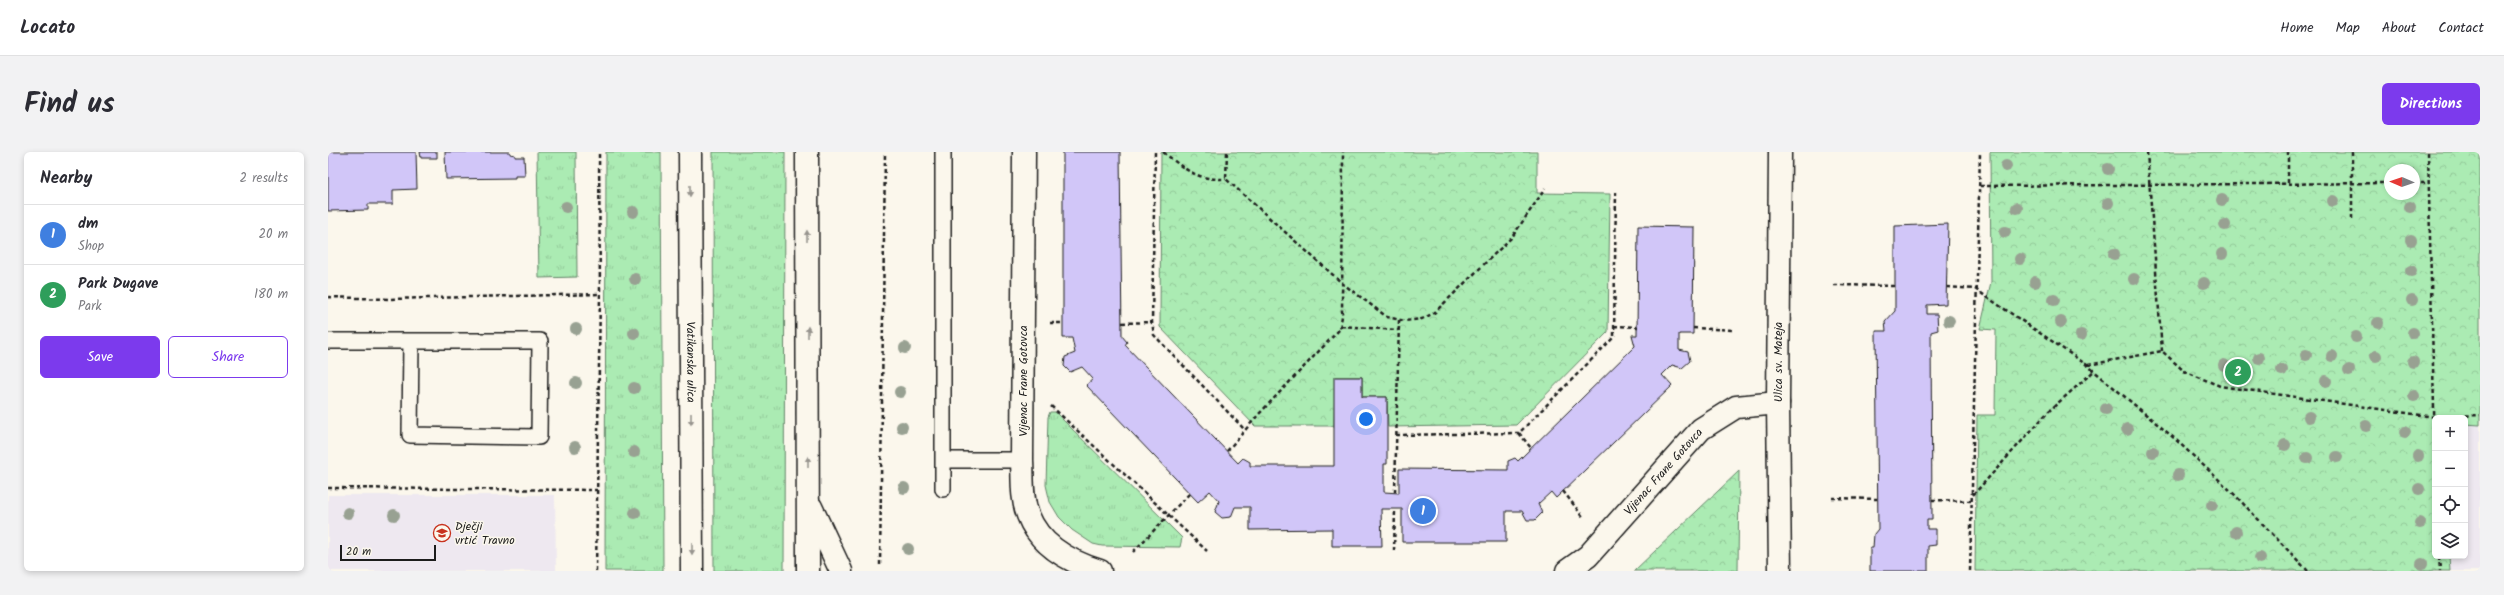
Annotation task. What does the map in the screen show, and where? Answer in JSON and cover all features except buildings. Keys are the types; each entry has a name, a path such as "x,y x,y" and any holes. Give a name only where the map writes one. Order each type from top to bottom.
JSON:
{"street":[{"name":"Vatikanska ulica","path":"690,152 692,571"},
{"path":"807,152 808,571"},
{"name":"Vijenac Frane Gotovca","path":"1024,152 1023,490 1028,515 1039,534 1056,551 1079,565 1100,571"},
{"name":"Ulica sv. Mateja","path":"1780,152 1778,403 1780,571"},
{"name":"Vijenac Frane Gotovca","path":"1567,571 1588,556 1700,429 1736,407 1778,403"},
{"path":"808,501 841,571"}],"lane":[{"path":"942,152 943,489"},
{"path":"328,341 411,341 540,341 539,437 410,435 411,341"},
{"path":"943,460 1022,460"}],"path":[{"path":"596,571 600,294 599,152"},
{"path":"880,565 885,152"},
{"path":"1155,152 1152,322 1154,335 1245,430"},
{"path":"1163,152 1189,173 1208,180 1226,179 1342,283 1387,317 1399,320 1422,319 1434,313 1512,237 1545,189"},
{"path":"1226,179 1227,152"},
{"path":"1227,451 1340,329 1342,283 1343,152"},
{"path":"1970,571 1975,289 1980,186 1980,152"},
{"path":"2147,152 2148,183 2162,351 2184,371 2220,386 2432,417"},
{"path":"2288,152 2288,183"},
{"path":"2352,152 2352,222"},
{"path":"2428,152 2434,415"},
{"path":"1980,186 2148,183 2384,183"},
{"path":"2420,183 2429,183"},
{"path":"1396,436 1519,433 1614,337 1616,190"},
{"path":"1834,285 1895,286"},
{"path":"1947,287 1975,289 2087,365 2174,438 2232,492 2308,571"},
{"path":"328,297 388,298 600,294"},
{"path":"1395,492 1399,320"},
{"path":"1122,323 1152,322"},
{"path":"1341,326 1398,330"},
{"path":"1614,326 1638,326"},
{"path":"1693,328 1734,330"},
{"path":"2087,365 2162,351"},
{"path":"1972,495 2049,411 2094,371"},
{"path":"1047,402 1207,552"},
{"path":"2468,416 2480,415"},
{"path":"1519,433 1530,448"},
{"path":"328,488 597,490"},
{"path":"1563,491 1586,522"},
{"path":"1133,552 1190,493"},
{"path":"1832,498 1877,499"},
{"path":"1932,500 1972,501"},
{"path":"1394,551 1395,509"},
{"path":"2439,559 2440,571"}],"shaded area":[{"path":"2468,424 2480,425 2480,571 2450,571 2449,559 2468,559"},
{"name":"Dječji vrtić Travno","path":"328,495 555,495 556,571 328,571"}],"green space":[{"path":"537,152 576,152 577,277 539,278"},
{"path":"606,152 661,152 663,571 605,571"},
{"path":"713,152 785,152 784,571 714,571"},
{"path":"1161,152 1537,152 1537,193 1610,194 1608,332 1516,425 1388,427 1387,397 1362,397 1362,377 1335,377 1334,426 1255,426 1160,327"},
{"path":"1990,152 2480,152 2480,425 2468,424 2468,415 2432,415 2432,559 2449,559 2450,571 1975,571 1977,415 1995,415 1996,330 1980,329 1991,282"},
{"path":"1050,412 1055,412 1182,538 1180,547 1102,546 1093,544 1072,530 1059,517 1050,502 1046,485 1048,417"},
{"path":"1739,471 1738,571 1634,571"}],"place":[{"name":"Park Dugave","path":"2238,372"},
{"name":"dm","path":"1423,511"},
{"name":"Dječji vrtić Travno","path":"442,533"}]}
